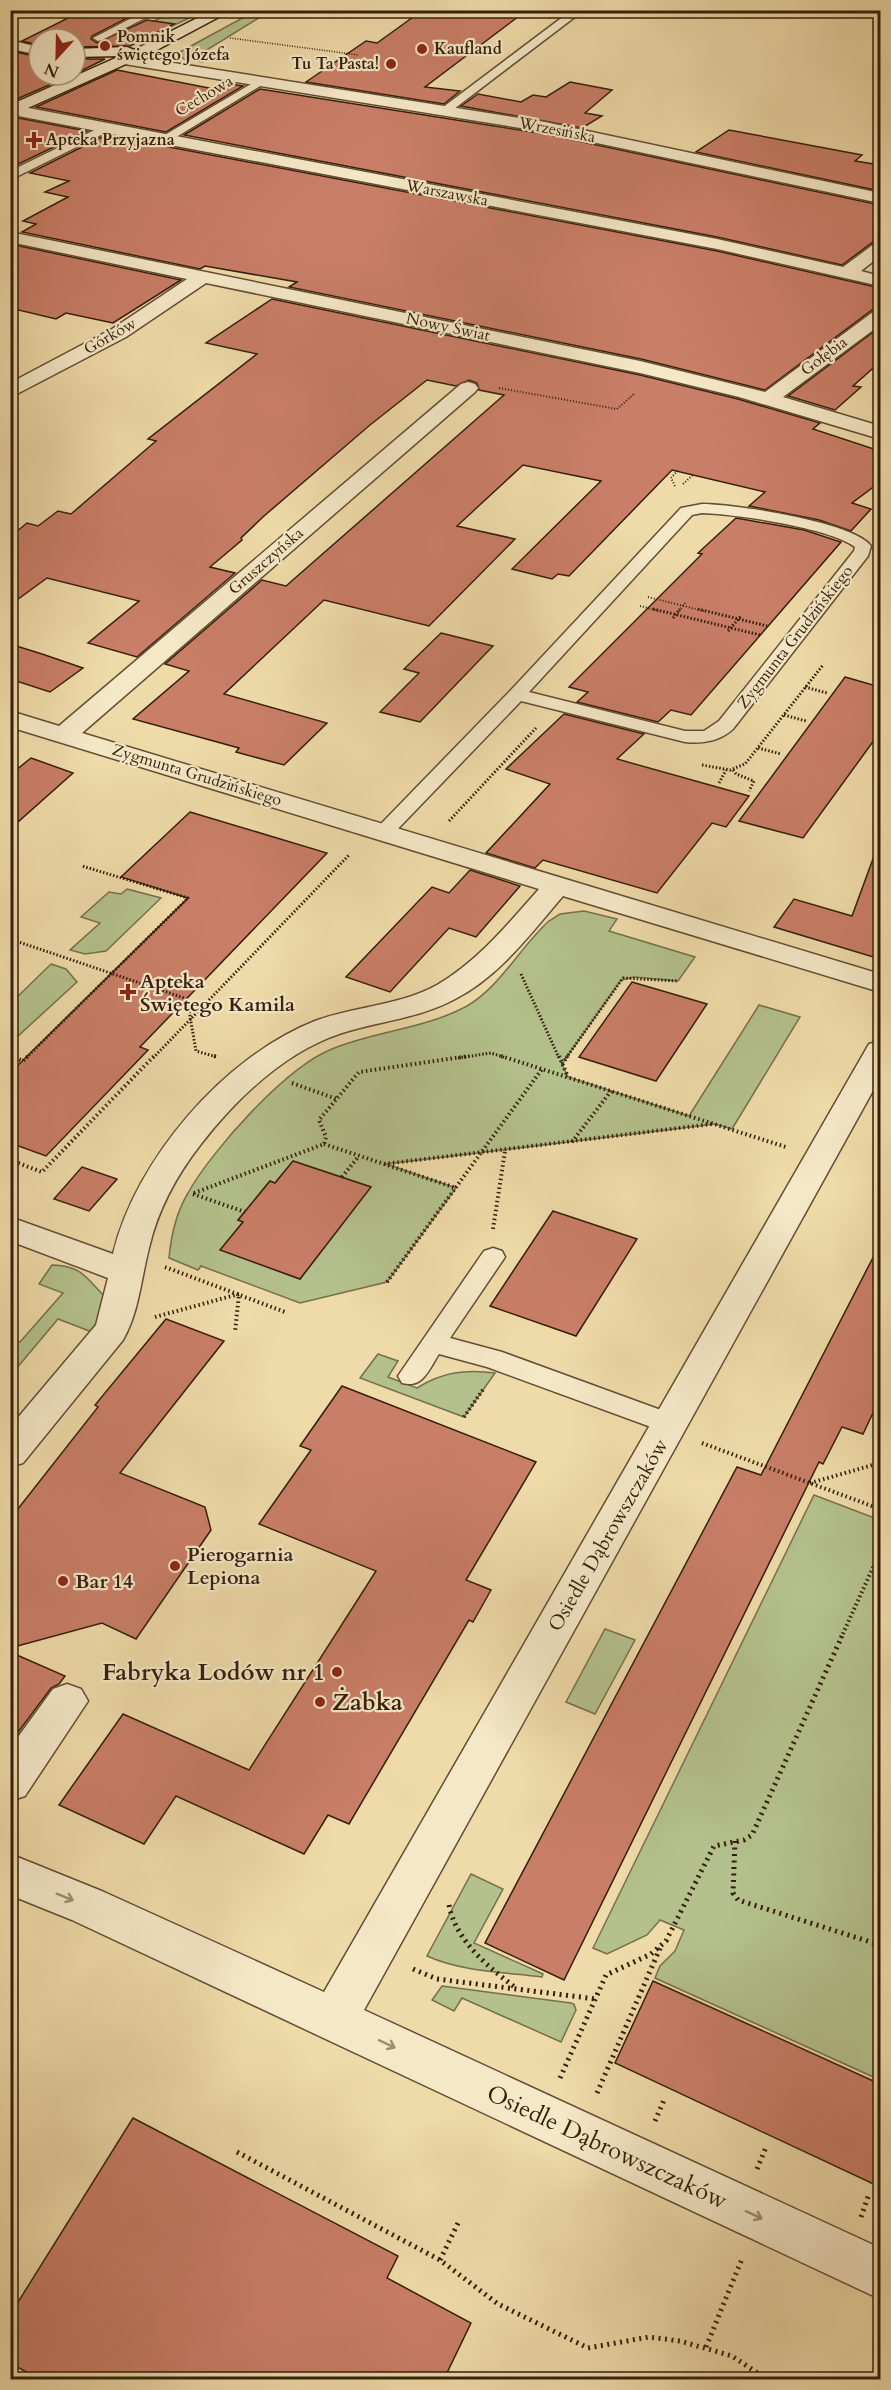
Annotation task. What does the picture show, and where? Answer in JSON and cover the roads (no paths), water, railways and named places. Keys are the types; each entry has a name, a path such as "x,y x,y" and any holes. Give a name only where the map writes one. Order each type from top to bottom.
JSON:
{"street":[{"path":"87,77 225,10"},
{"path":"10,44 27,47"},
{"name":"Wrzesińska","path":"87,53 150,48 171,62 231,77"},
{"name":"Wrzesińska","path":"87,55 446,110 617,141 880,198"},
{"path":"12,111 64,87"},
{"name":"Warszawska","path":"12,111 717,244 880,281"},
{"name":"Nowy Świat","path":"10,237 660,371 768,399 880,433"},
{"path":"847,273 880,248"},
{"name":"Górków","path":"11,385 119,333 204,276"},
{"name":"Gołębia","path":"768,399 880,316"},
{"name":"Gruszczyńska","path":"64,735 468,388"},
{"name":"Zygmunta Grudzińskiego","path":"10,719 387,825 557,885 880,983"},
{"path":"10,1453 100,1348 112,1329 120,1310 128,1263 144,1211 158,1182 202,1122 255,1071 289,1045 326,1028 420,1003 452,989 474,974 496,953 557,885"},
{"name":"Osiedle Dąbrowszczaków","path":"334,2019 684,1433 820,1158 880,1051"},
{"path":"10,1228 128,1263"},
{"path":"10,1783 67,1701"},
{"name":"Osiedle Dąbrowszczaków","path":"10,1874 177,1946 880,2274"}],"lane":[{"path":"98,38 156,10"},
{"path":"446,110 579,10"},
{"name":"Cechowa","path":"164,139 261,81"},
{"path":"10,176 107,128"},
{"name":"Zygmunta Grudzińskiego","path":"387,825 517,694 687,510 706,507 727,508 841,534 863,546 862,552 726,725 713,735 687,737 517,694"},
{"path":"411,1376 434,1343 493,1245"},
{"path":"434,1343 493,1359 684,1433"}],"place":[{"name":"Pomnik świętego Józefa","path":"105,46"},
{"name":"Kaufland","path":"422,49"},
{"name":"Tu Ta Pasta!","path":"391,64"},
{"name":"Apteka Przyjazna","path":"34,140"},
{"name":"Apteka Świętego Kamila","path":"128,992"},
{"name":"Pierogarnia Lepiona","path":"175,1566"},
{"name":"Bar 14","path":"63,1581"},
{"name":"Fabryka Lodów nr 1","path":"337,1672"},
{"name":"Żabka","path":"320,1702"}]}
